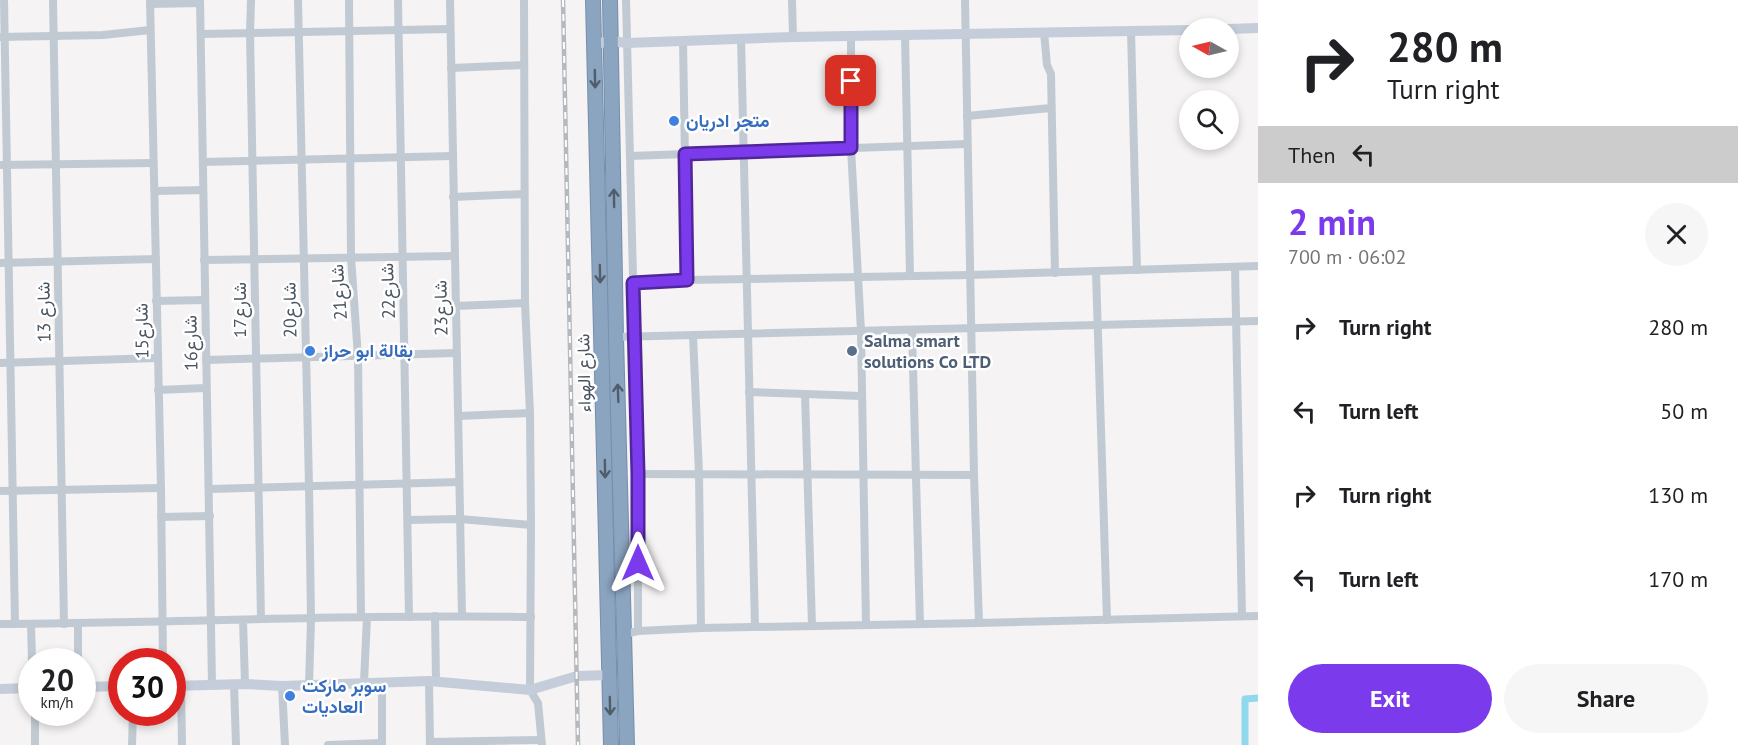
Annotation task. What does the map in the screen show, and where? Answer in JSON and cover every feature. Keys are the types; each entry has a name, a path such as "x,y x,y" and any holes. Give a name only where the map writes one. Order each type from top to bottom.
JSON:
{"highway":[{"name":"شارع الهواء","path":"593,0 611,745"},
{"name":"شارع الهواء","path":"610,0 616,337 632,632 627,745"}],"street":[{"path":"4,0 2,37 4,262 10,362 15,624"},
{"name":"شارع 13","path":"53,0 64,624"},
{"name":"شارع17","path":"251,0 261,619"},
{"name":"شارع20","path":"298,0 309,486 311,619 309,685"},
{"name":"شارع21","path":"349,0 351,257 358,357 364,682"},
{"name":"شارع22","path":"398,0 409,617"},
{"name":"شارع23","path":"450,0 462,616"},
{"path":"435,616 430,744 542,743 538,704 530,690 531,525 530,413 525,303 524,0"},
{"path":"626,0 638,474 632,632 700,628 1258,616"},
{"path":"792,0 793,37"},
{"path":"965,0 979,623"},
{"path":"150,2 200,2"},
{"name":"شارع15","path":"150,2 163,648"},
{"name":"شارع16","path":"200,2 212,685"},
{"path":"1239,29 1258,28"},
{"path":"201,34 450,29"},
{"path":"2,37 104,35 150,30"},
{"path":"1131,30 1137,270"},
{"path":"595,44 611,41 627,43 741,38 1179,30"},
{"path":"1044,32 1047,65 1051,74 1055,273"},
{"path":"905,35 910,276"},
{"path":"851,36 851,148 861,331 866,625"},
{"path":"741,38 755,627"},
{"path":"683,41 687,280"},
{"path":"451,68 524,65"},
{"path":"967,116 1051,108"},
{"path":"630,156 967,144"},
{"path":"203,162 453,156"},
{"path":"3,165 153,163"},
{"path":"154,191 203,190"},
{"path":"453,197 524,194"},
{"path":"204,260 454,256"},
{"path":"4,262 156,259"},
{"path":"633,283 1258,266"},
{"path":"1235,267 1242,616"},
{"path":"1096,272 1107,620"},
{"path":"156,301 205,300"},
{"path":"456,306 525,303"},
{"path":"616,337 1258,321"},
{"path":"912,330 920,624"},
{"path":"693,335 699,474 700,628"},
{"path":"206,360 456,353"},
{"path":"0,363 157,358"},
{"path":"158,390 206,388"},
{"path":"749,392 862,396"},
{"path":"806,394 812,626"},
{"path":"459,416 530,413"},
{"path":"638,474 974,475"},
{"path":"209,489 459,482"},
{"path":"0,491 161,488"},
{"path":"161,517 210,516"},
{"path":"408,520 460,519 531,525"},
{"path":"0,624 435,616 531,617"},
{"path":"243,620 236,745 245,745"},
{"path":"31,624 32,648"},
{"path":"78,624 78,648"},
{"path":"186,686 240,684 282,686 433,681 530,690 577,676 610,675"},
{"path":"331,745 382,744 382,682"},
{"path":"282,686 285,745"},
{"path":"0,689 18,688"},
{"path":"35,726 35,745"},
{"path":"132,745 133,726"},
{"path":"180,726 182,745"}],"waterway":[{"path":"1245,745 1245,699 1258,698"}],"railway":[{"path":"563,0 578,745"}],"place":[{"name":"متجر ادريان","path":"674,121"},
{"name":"بقالة ابو حراز","path":"310,351"},
{"name":"Salma smart solutions Co LTD","path":"852,351"},
{"name":"سوبر ماركت العاديات","path":"290,696"}],"route":[{"path":"638,563 633,283 687,280 685,154 851,148 851,81"}]}
